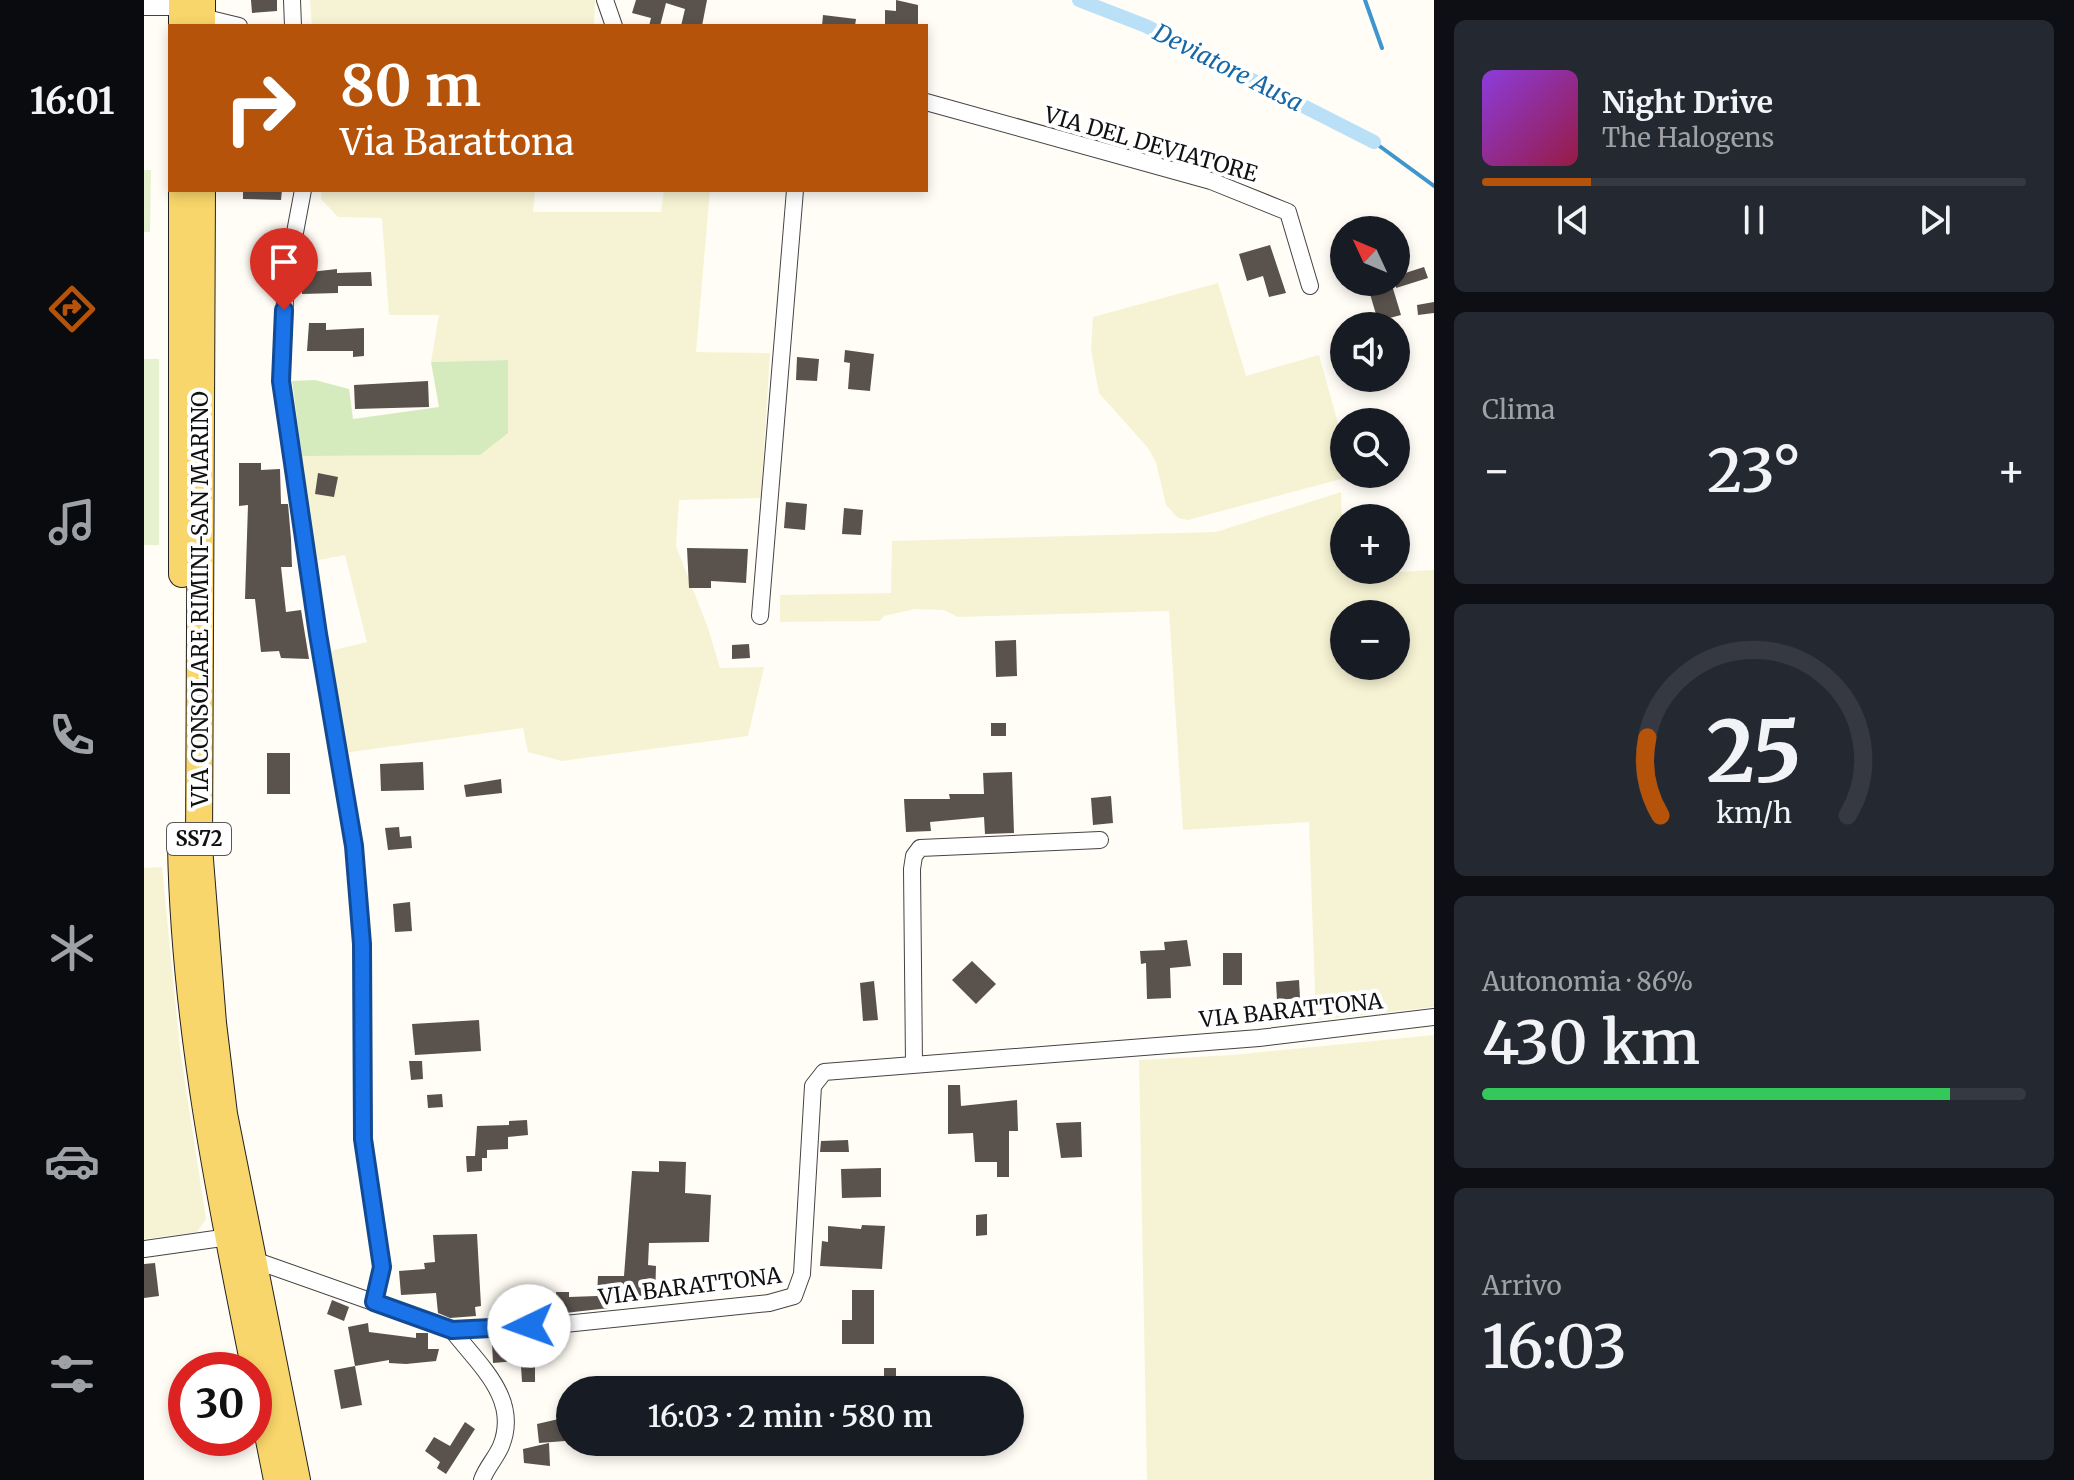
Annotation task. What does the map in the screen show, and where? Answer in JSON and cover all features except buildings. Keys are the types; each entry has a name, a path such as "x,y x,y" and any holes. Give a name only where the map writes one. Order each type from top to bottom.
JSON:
{"main road":[{"name":"VIA CONSOLARE RIMINI-SAN MARINO","path":"182,192 184,918 207,1119 277,1480"},
{"name":"VIA CONSOLARE RIMINI-SAN MARINO","path":"202,192 199,847 213,1023 224,1114 297,1480"}],"street":[{"path":"292,0 293,24"},
{"path":"605,0 613,24"},
{"path":"144,7 192,13 232,24"},
{"name":"VIA DEL DEVIATORE","path":"928,103 1211,181 1288,212 1310,286"},
{"path":"303,192 286,280 281,381 318,634 354,846 362,944 363,1139 382,1267 374,1302"},
{"path":"760,616 795,192"},
{"path":"914,1063 912,869 914,856 920,848 1100,840"},
{"name":"VIA BARATTONA","path":"254,1260 452,1330 555,1325 769,1303 794,1296 802,1274 813,1086 824,1072 1259,1038 1434,1017"},
{"path":"144,1249 229,1237 254,1260"},
{"path":"452,1330 498,1389 509,1417 500,1448 482,1480"}],"shaded area":[{"path":"310,0 595,0 594,24 312,24"},
{"path":"322,192 535,192 533,212 661,212 664,192 710,192 696,352 770,353 761,498 679,500 676,546 720,668 764,667 748,736 562,761 528,752 523,728 344,753 326,652 367,642 345,555 314,561 302,456 480,455 508,360 431,362 439,315 389,315 382,218 338,217 321,199"},
{"path":"1218,283 1246,376 1319,355 1334,408 1330,408 1330,482 1188,520 1178,518 1166,505 1156,462 1148,448 1099,393 1091,350 1093,317"},
{"path":"1341,492 1341,504 1330,504 1330,584 1410,584 1410,571 1434,570 1434,1007 1316,1020 1309,822 1183,830 1169,611 958,617 944,610 915,609 884,616 880,621 780,622 780,595 891,593 892,541 1216,532"},
{"path":"162,867 180,1050 206,1219 197,1232 144,1239 144,868"},
{"path":"1434,1035 1434,1480 1147,1480 1139,1060 1233,1055"}],"green space":[{"path":"144,170 151,170 150,232 144,232"},
{"path":"144,359 159,359 159,545 144,545"},
{"path":"508,360 508,433 480,455 302,456 292,381 315,380 349,389 353,419 439,407 431,362"}],"waterway":[{"name":"Deviatore Ausa","path":"1079,0 1146,26 1374,142"},
{"path":"1365,0 1382,48"},
{"path":"1374,142 1434,186"}],"route":[{"path":"284,310 281,381 318,634 354,846 362,944 363,1139 380,1235 382,1267 374,1302 452,1330 529,1326"}]}
